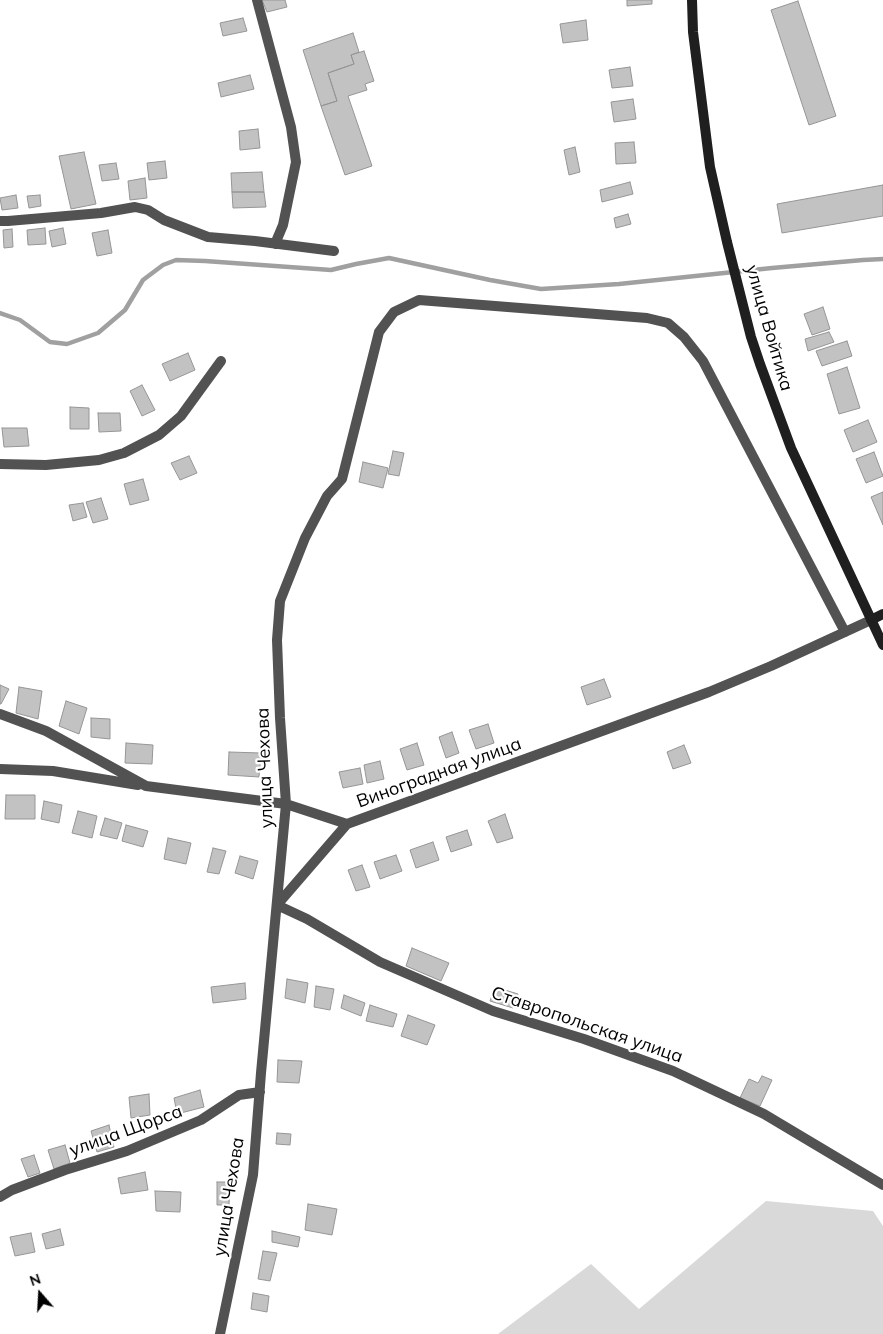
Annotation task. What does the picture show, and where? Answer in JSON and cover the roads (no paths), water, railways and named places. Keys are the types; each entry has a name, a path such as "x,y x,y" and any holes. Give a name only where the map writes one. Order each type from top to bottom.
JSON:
{"main road":[{"name":"улица Войтика","path":"692,0 693,32 710,168 751,337 791,448 883,645"},
{"name":"Виноградная улица","path":"871,620 883,614"}],"street":[{"path":"257,0 291,127 296,162 284,225 275,244"},
{"path":"0,221 8,222 100,213 136,207 148,210 164,220 208,237 334,251"},
{"name":"улица Чехова","path":"220,1334 253,1176 286,804 277,640 280,600 305,538 327,496 342,479 379,332 394,312 418,300 647,318 668,324 684,336 703,361 845,632"},
{"path":"0,464 46,465 99,460 124,453 159,435 181,416 221,360"},
{"name":"Виноградная улица","path":"0,714 46,731 146,786 286,804 347,824 709,692 871,620"},
{"path":"0,769 53,771 146,786"},
{"path":"277,906 347,824"},
{"name":"Ставропольская улица","path":"277,906 307,919 380,962 493,1011 673,1071 764,1114 883,1185"},
{"name":"улица Щорса","path":"0,1196 65,1170 127,1151 201,1120 239,1095 260,1092"}],"waterway":[{"path":"0,313 20,320 50,342 67,344 98,333 125,310 143,280 163,265 176,260 331,270 389,258 541,289 619,284 772,268 883,259"}]}
